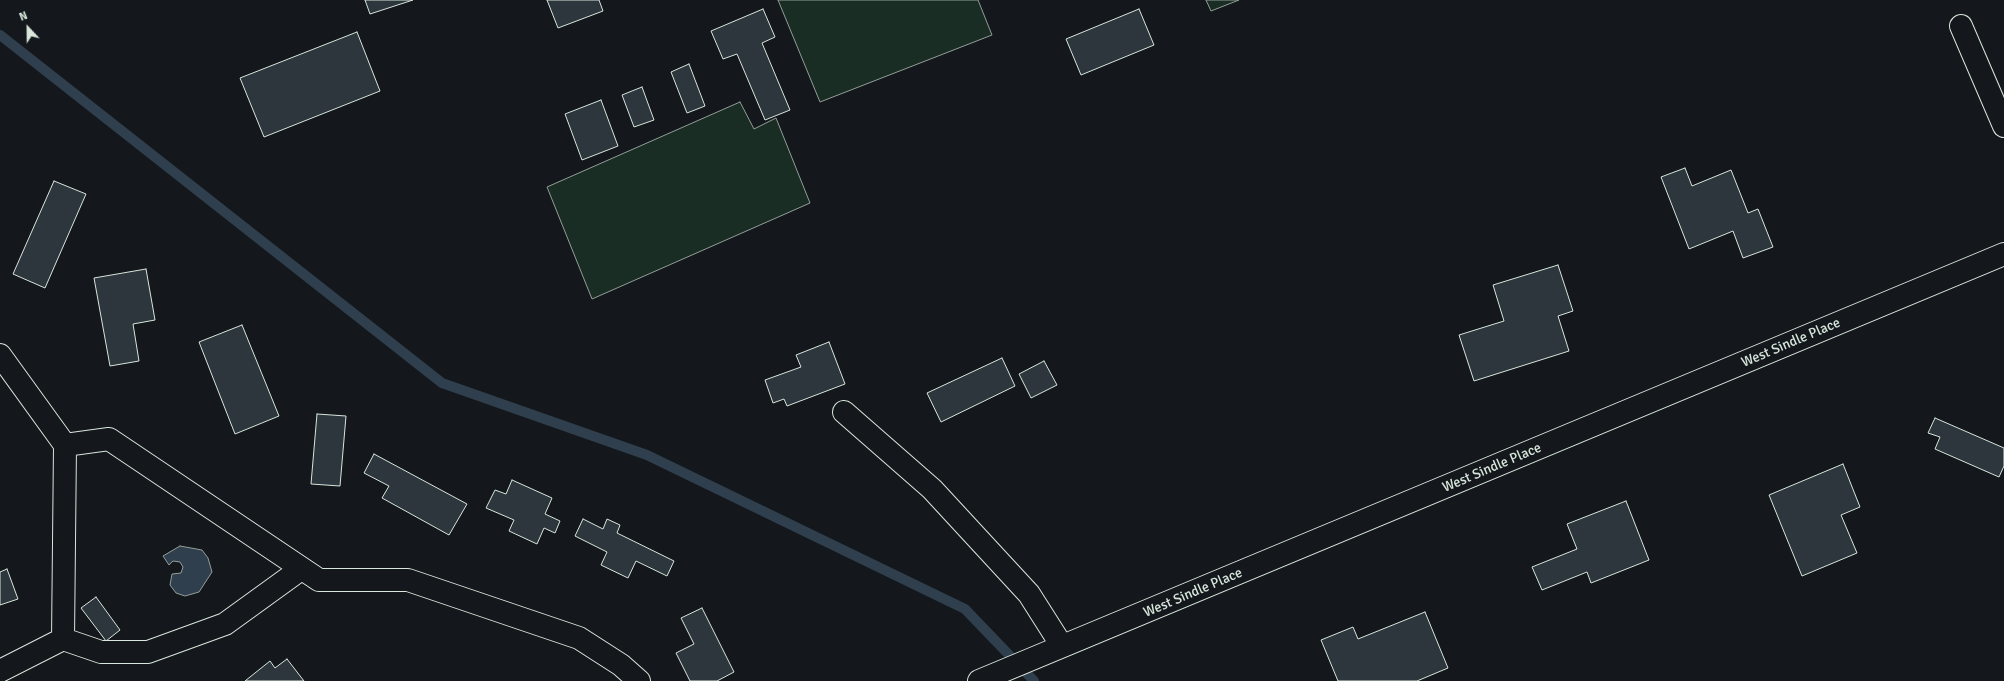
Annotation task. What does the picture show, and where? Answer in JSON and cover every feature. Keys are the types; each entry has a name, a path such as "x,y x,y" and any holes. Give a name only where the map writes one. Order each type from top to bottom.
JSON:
{"street":[{"path":"1961,26 2004,126"},
{"name":"West Sindle Place","path":"979,681 2004,254"},
{"path":"0,355 65,445 63,639"},
{"path":"844,412 932,489 1029,594 1062,646"},
{"path":"65,445 109,439 319,580 408,580 579,638 621,665 640,681"},
{"path":"0,671 63,639 101,652 148,652 226,624 301,569"}],"green space":[{"path":"778,0 978,0 992,35 820,102"},
{"path":"1206,0 1239,0 1211,11"},
{"path":"740,102 754,129 776,118 810,203 592,299 547,187"}],"water":[{"path":"180,546 202,550 208,558 212,572 199,592 185,596 176,593 170,585 172,574 181,573 183,567 180,562 173,561 169,565 163,556"}],"building":[{"path":"365,0 413,0 370,14"},
{"path":"547,0 599,0 603,11 558,28"},
{"path":"763,9 775,37 762,43 790,110 765,120 737,54 723,59 711,31"},
{"path":"1139,9 1154,45 1081,75 1066,39"},
{"path":"357,32 380,91 264,137 240,78"},
{"path":"689,64 705,106 687,113 671,72"},
{"path":"642,87 654,120 634,127 622,95"},
{"path":"601,100 618,146 582,160 565,114"},
{"path":"1685,168 1692,186 1731,170 1748,213 1758,209 1773,247 1743,258 1733,231 1689,249 1661,177"},
{"path":"54,181 86,194 45,288 13,274"},
{"path":"1558,265 1573,311 1558,316 1569,351 1474,381 1459,335 1504,321 1493,285"},
{"path":"146,269 155,320 133,324 139,361 110,366 94,278"},
{"path":"242,325 279,416 235,434 199,342"},
{"path":"829,342 845,384 787,406 784,399 773,403 765,380 801,367 796,355"},
{"path":"1002,358 1015,386 941,422 927,393"},
{"path":"1044,361 1057,385 1031,398 1019,374"},
{"path":"317,414 346,416 340,486 311,484"},
{"path":"1935,418 2004,448 2004,466 1999,477 1935,449 1940,437 1928,433"},
{"path":"374,454 467,504 449,535 382,498 389,486 364,473"},
{"path":"1843,464 1860,507 1841,515 1857,553 1802,576 1769,495"},
{"path":"512,480 552,498 545,514 560,521 555,533 544,528 537,544 509,531 514,520 486,508 495,490 506,494"},
{"path":"1626,501 1649,560 1591,583 1587,572 1542,590 1532,567 1577,549 1567,524"},
{"path":"583,519 603,529 607,519 620,525 617,533 674,561 667,576 636,561 628,578 601,565 607,552 575,536"},
{"path":"7,569 18,599 0,605 0,572"},
{"path":"96,597 120,630 106,641 81,608"},
{"path":"702,608 734,672 717,681 690,681 676,653 694,644 681,618"},
{"path":"1425,612 1448,668 1417,681 1338,681 1321,640 1353,627 1358,639"},
{"path":"287,659 304,681 245,681 270,661 275,668"}],"waterway":[{"path":"0,35 442,383 647,455 965,609 1034,681"}]}
